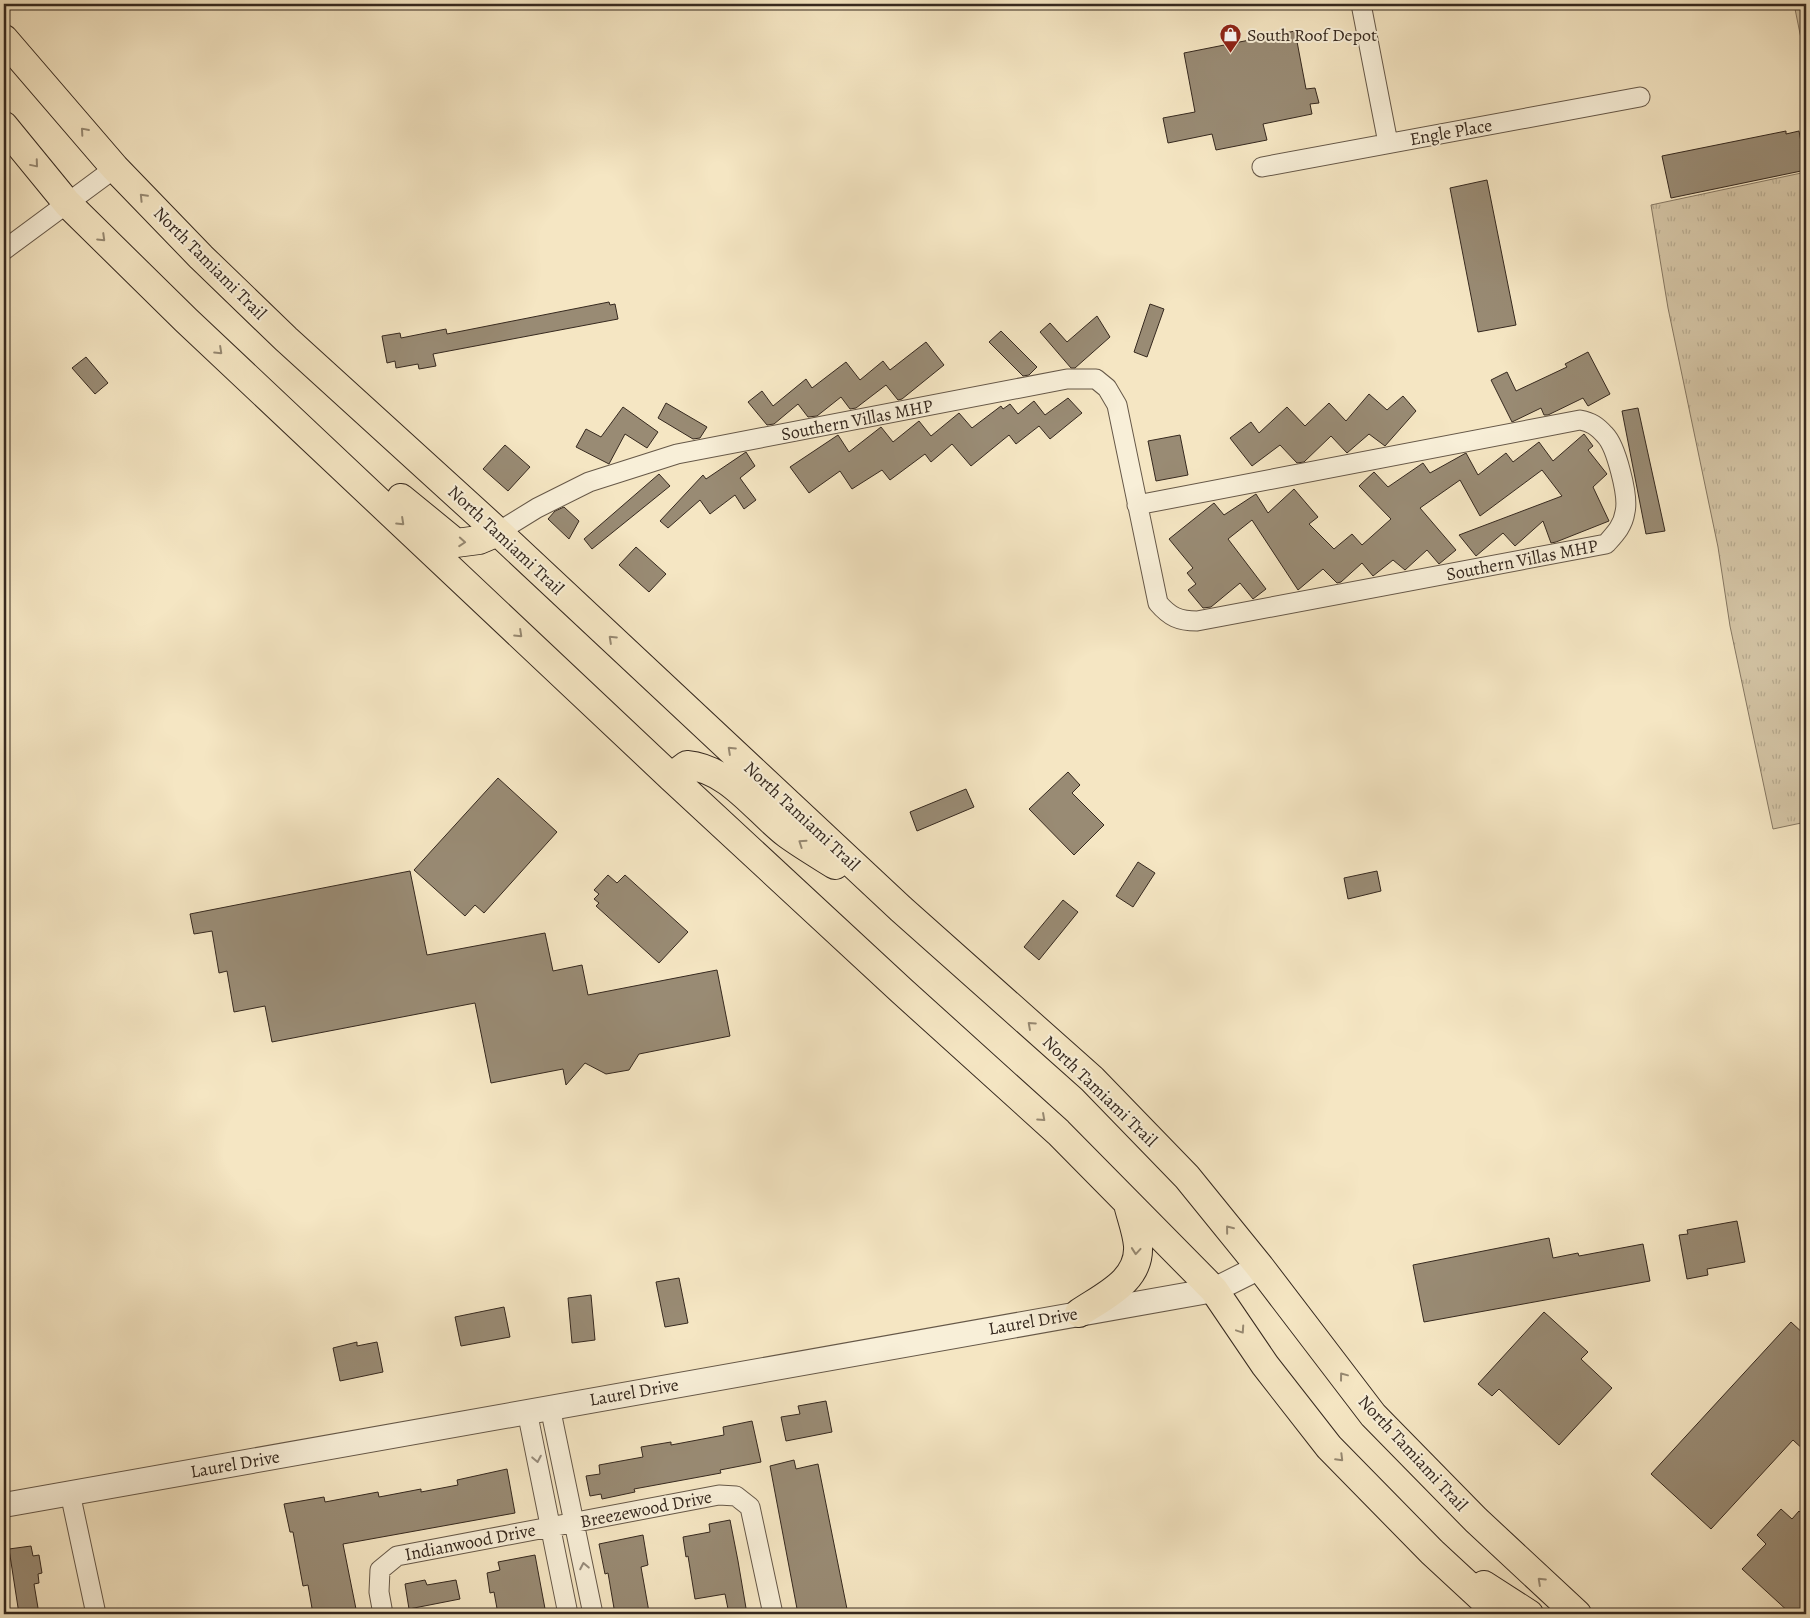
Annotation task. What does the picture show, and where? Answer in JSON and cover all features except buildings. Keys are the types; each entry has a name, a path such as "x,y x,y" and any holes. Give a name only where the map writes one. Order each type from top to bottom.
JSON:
{"main road":[{"name":"North Tamiami Trail","path":"4,39 116,168 201,258 498,532 901,909 1092,1079 1187,1176 1260,1267 1373,1415 1476,1520 1576,1614"},
{"path":"4,126 67,204 310,436 670,777 1058,1132 1214,1290 1265,1365 1329,1448 1432,1552 1498,1614"},
{"path":"310,436 354,457 437,529 456,543 479,540 498,532"},
{"path":"670,777 687,765 696,766 725,779 787,834 901,909"},
{"path":"1079,1313 1122,1285 1134,1271 1138,1246 1128,1204"},
{"path":"1432,1552 1529,1614"}],"street":[{"path":"1361,4 1388,143"},
{"name":"Engle Place","path":"1262,167 1388,143 1427,138 1640,97"},
{"path":"4,250 116,168"},
{"name":"Southern Villas MHP","path":"498,532 537,508 589,482 677,454 1067,379 1096,379 1107,388 1116,405 1137,505 1158,603 1167,614 1180,621 1197,621 1606,544 1620,529 1626,511 1625,486 1607,436 1593,423 1580,420 1137,505"},
{"name":"Laurel Drive","path":"4,1505 1214,1290 1260,1267"},
{"path":"539,1409 575,1523 593,1614"},
{"path":"539,1409 550,1527 568,1614"},
{"path":"70,1493 96,1614"},
{"name":"Breezewood Drive","path":"550,1527 719,1494 736,1496 750,1507 754,1520 772,1614"},
{"name":"Indianwood Drive","path":"383,1614 379,1592 380,1570 397,1556 550,1527"}],"green space":[{"path":"1794,4 1806,4 1806,63"},
{"path":"1806,172 1806,822 1773,829 1730,626 1718,547 1668,308 1651,205"}],"place":[{"name":"South Roof Depot","path":"1231,54"}]}
